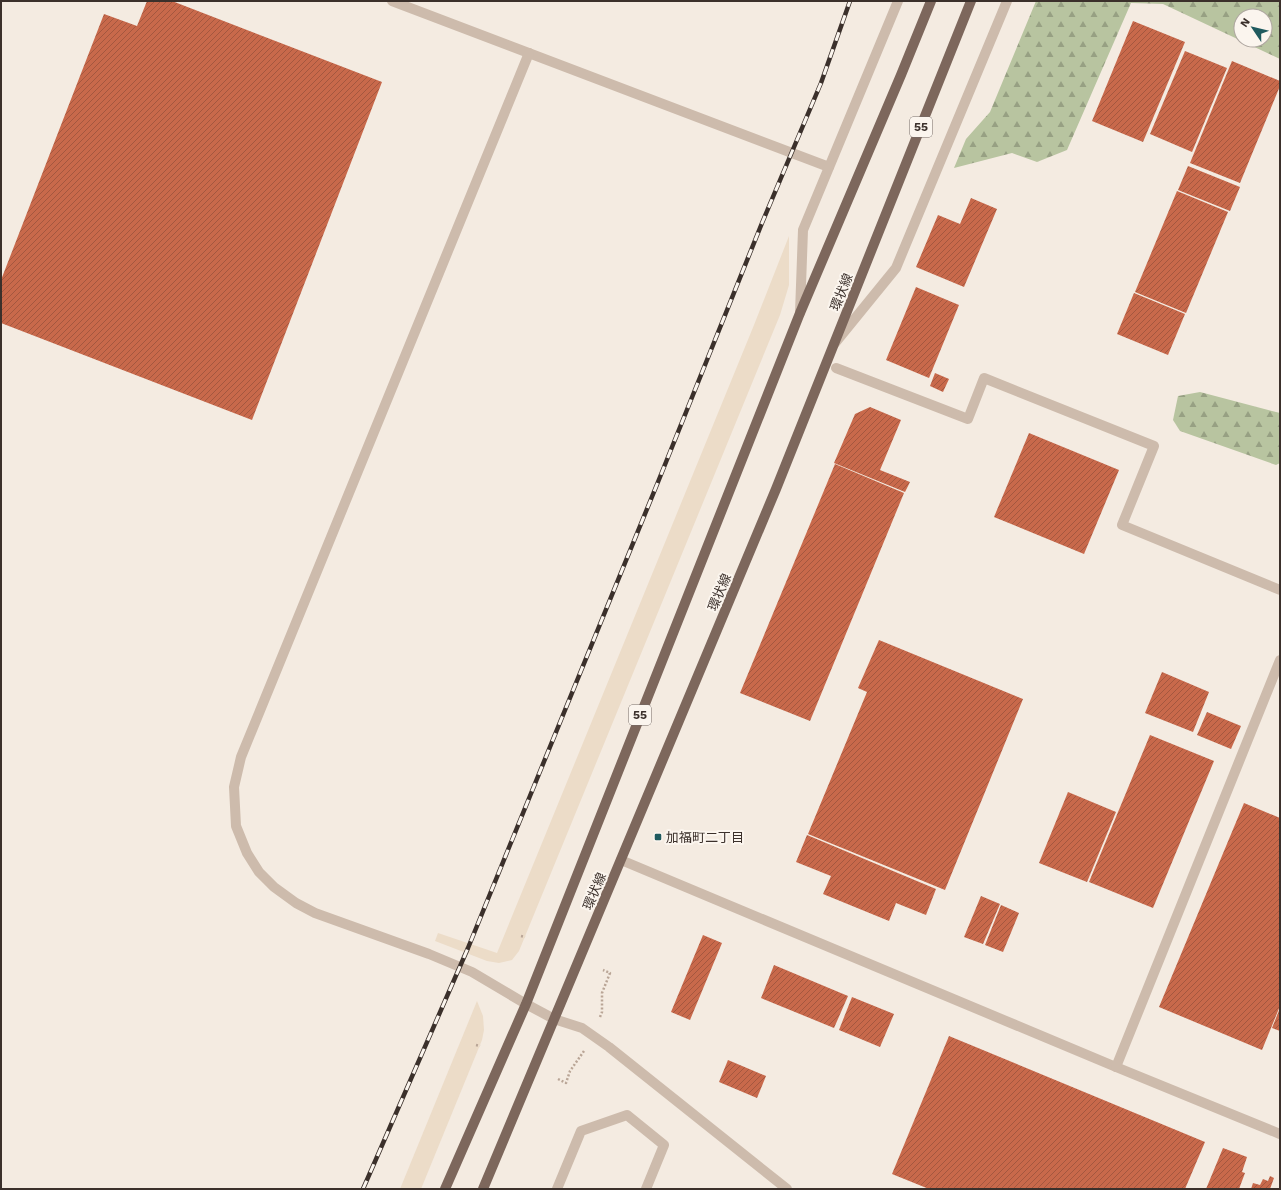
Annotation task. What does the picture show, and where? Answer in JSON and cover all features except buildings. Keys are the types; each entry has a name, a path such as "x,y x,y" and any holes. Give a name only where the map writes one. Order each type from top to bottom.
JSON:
{"main road":[{"name":"環状線","path":"445,1189 526,1004 800,313 931,1"},
{"name":"環状線","path":"483,1189 770,504 971,1"}],"street":[{"path":"392,1 830,167"},
{"path":"800,313 803,230 898,1"},
{"path":"833,346 896,268 1007,1"},
{"path":"529,53 241,757 234,787 236,826 247,853 259,872 274,887 296,903 315,913 429,954 472,972 554,1019 582,1028 609,1047 787,1189"},
{"path":"836,368 968,418 984,378 1154,446 1122,525 1280,590"},
{"path":"1116,1067 1280,660"},
{"path":"621,860 1280,1134"},
{"path":"557,1189 581,1131 627,1114 664,1145 646,1189"}],"path":[{"path":"521,936 525,937"},
{"path":"600,1017 602,1012 602,993 610,973 603,970"},
{"path":"476,1045 480,1046"},
{"path":"558,1079 566,1082 570,1071 582,1056 584,1051"}],"green space":[{"path":"1036,1 1280,1 1280,59 1257,48 1273,48 1273,8 1233,8 1233,37 1163,4 1131,3 1067,150 1037,162 1012,153 954,168 966,139 990,112"},
{"path":"1200,392 1280,413 1280,463 1276,465 1180,431 1173,420 1178,396"}],"shaded area":[{"path":"789,236 789,285 780,315 519,951 512,960 499,963 487,961 435,941 438,933 497,953"},
{"path":"477,1001 483,1016 484,1030 482,1040 421,1189 400,1189"}],"railway":[{"path":"363,1189 468,948 762,223 821,83 850,1"}],"place":[{"name":"加福町二丁目","path":"658,837"}]}
